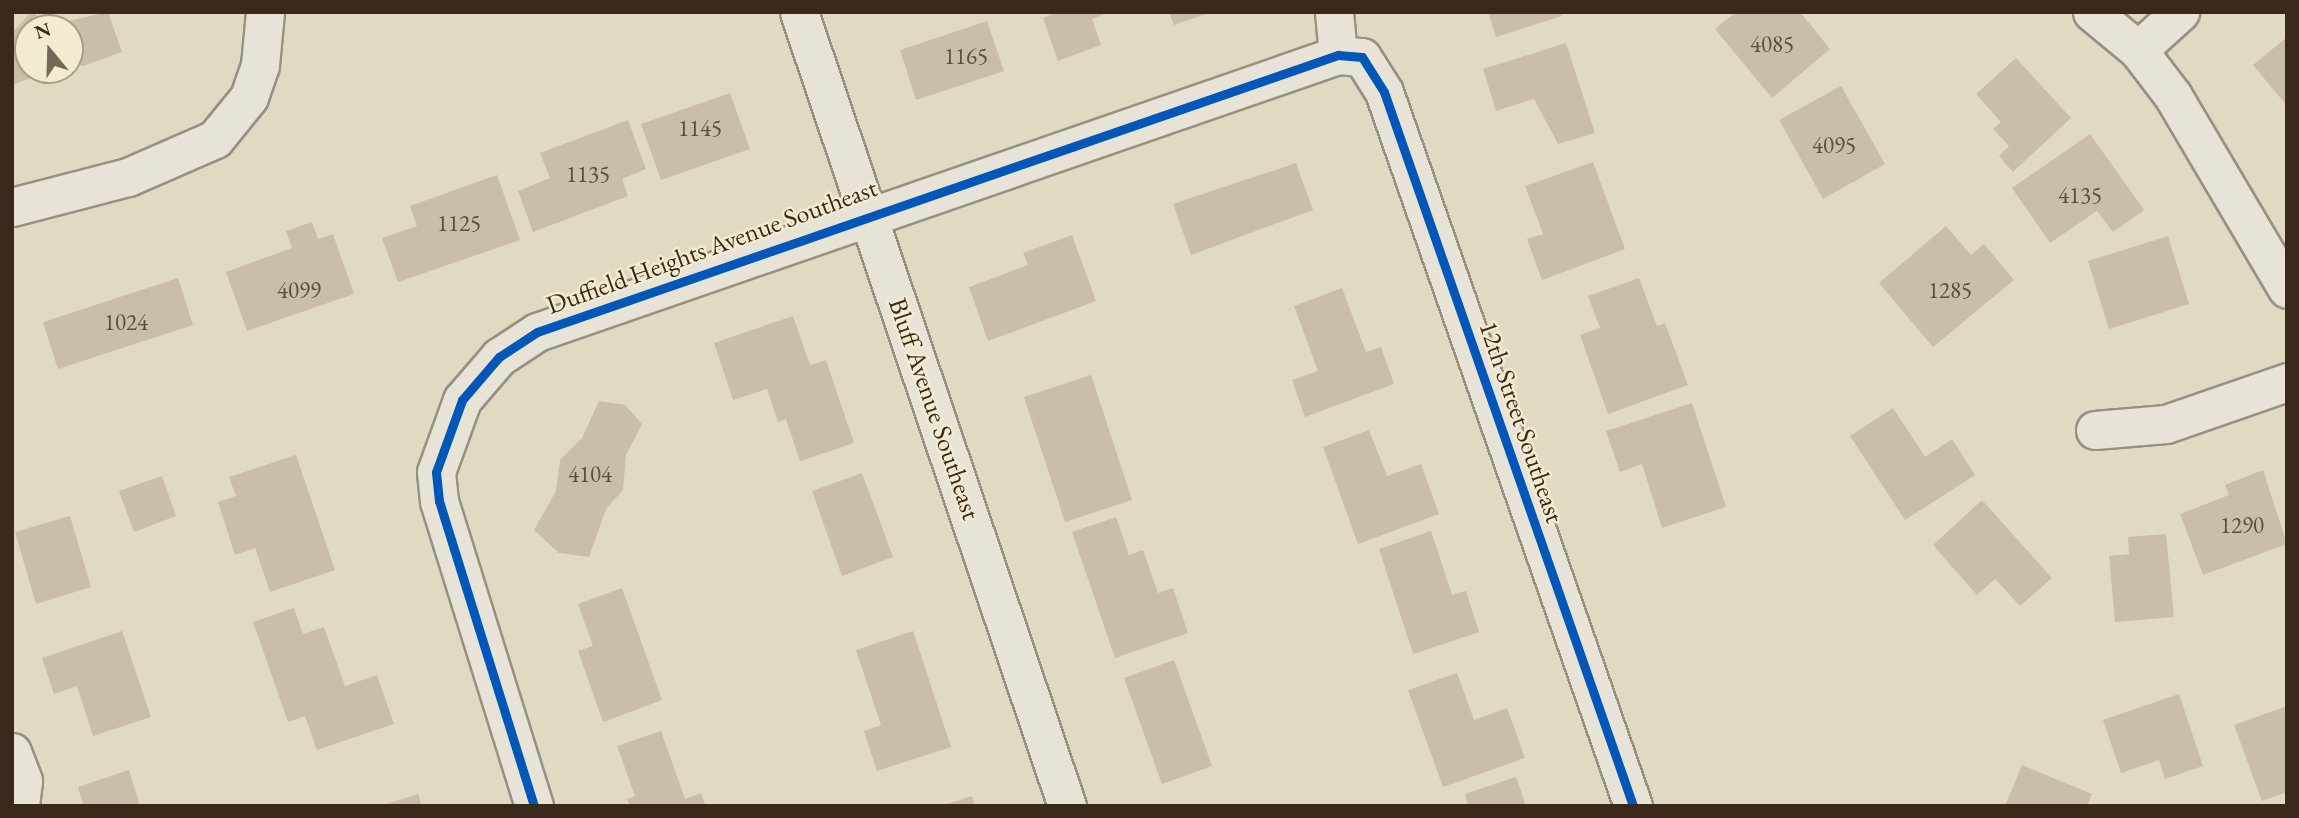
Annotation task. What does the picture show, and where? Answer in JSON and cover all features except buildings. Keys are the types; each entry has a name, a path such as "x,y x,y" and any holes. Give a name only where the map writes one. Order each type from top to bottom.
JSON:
{"street":[{"path":"12,207 128,177 215,139 249,97 260,65 265,12"},
{"name":"Bluff Avenue Southeast","path":"799,12 1068,806"},
{"path":"1334,12 1350,56"},
{"path":"2092,12 2138,50 2173,96 2287,289"},
{"path":"2138,50 2180,12"},
{"name":"Duffield Heights Avenue Southeast","path":"534,806 439,501 443,443 462,400 499,357 537,332 868,213 1350,56"},
{"name":"12th Street Southeast","path":"1350,56 1384,93 1633,806"},
{"path":"2095,430 2166,424 2287,382"},
{"path":"12,751 23,780 20,806"}],"cycle path":[{"path":"534,806 439,501 436,472 462,400 499,357 537,332 1338,55 1362,57 1384,92 1633,806"}]}
